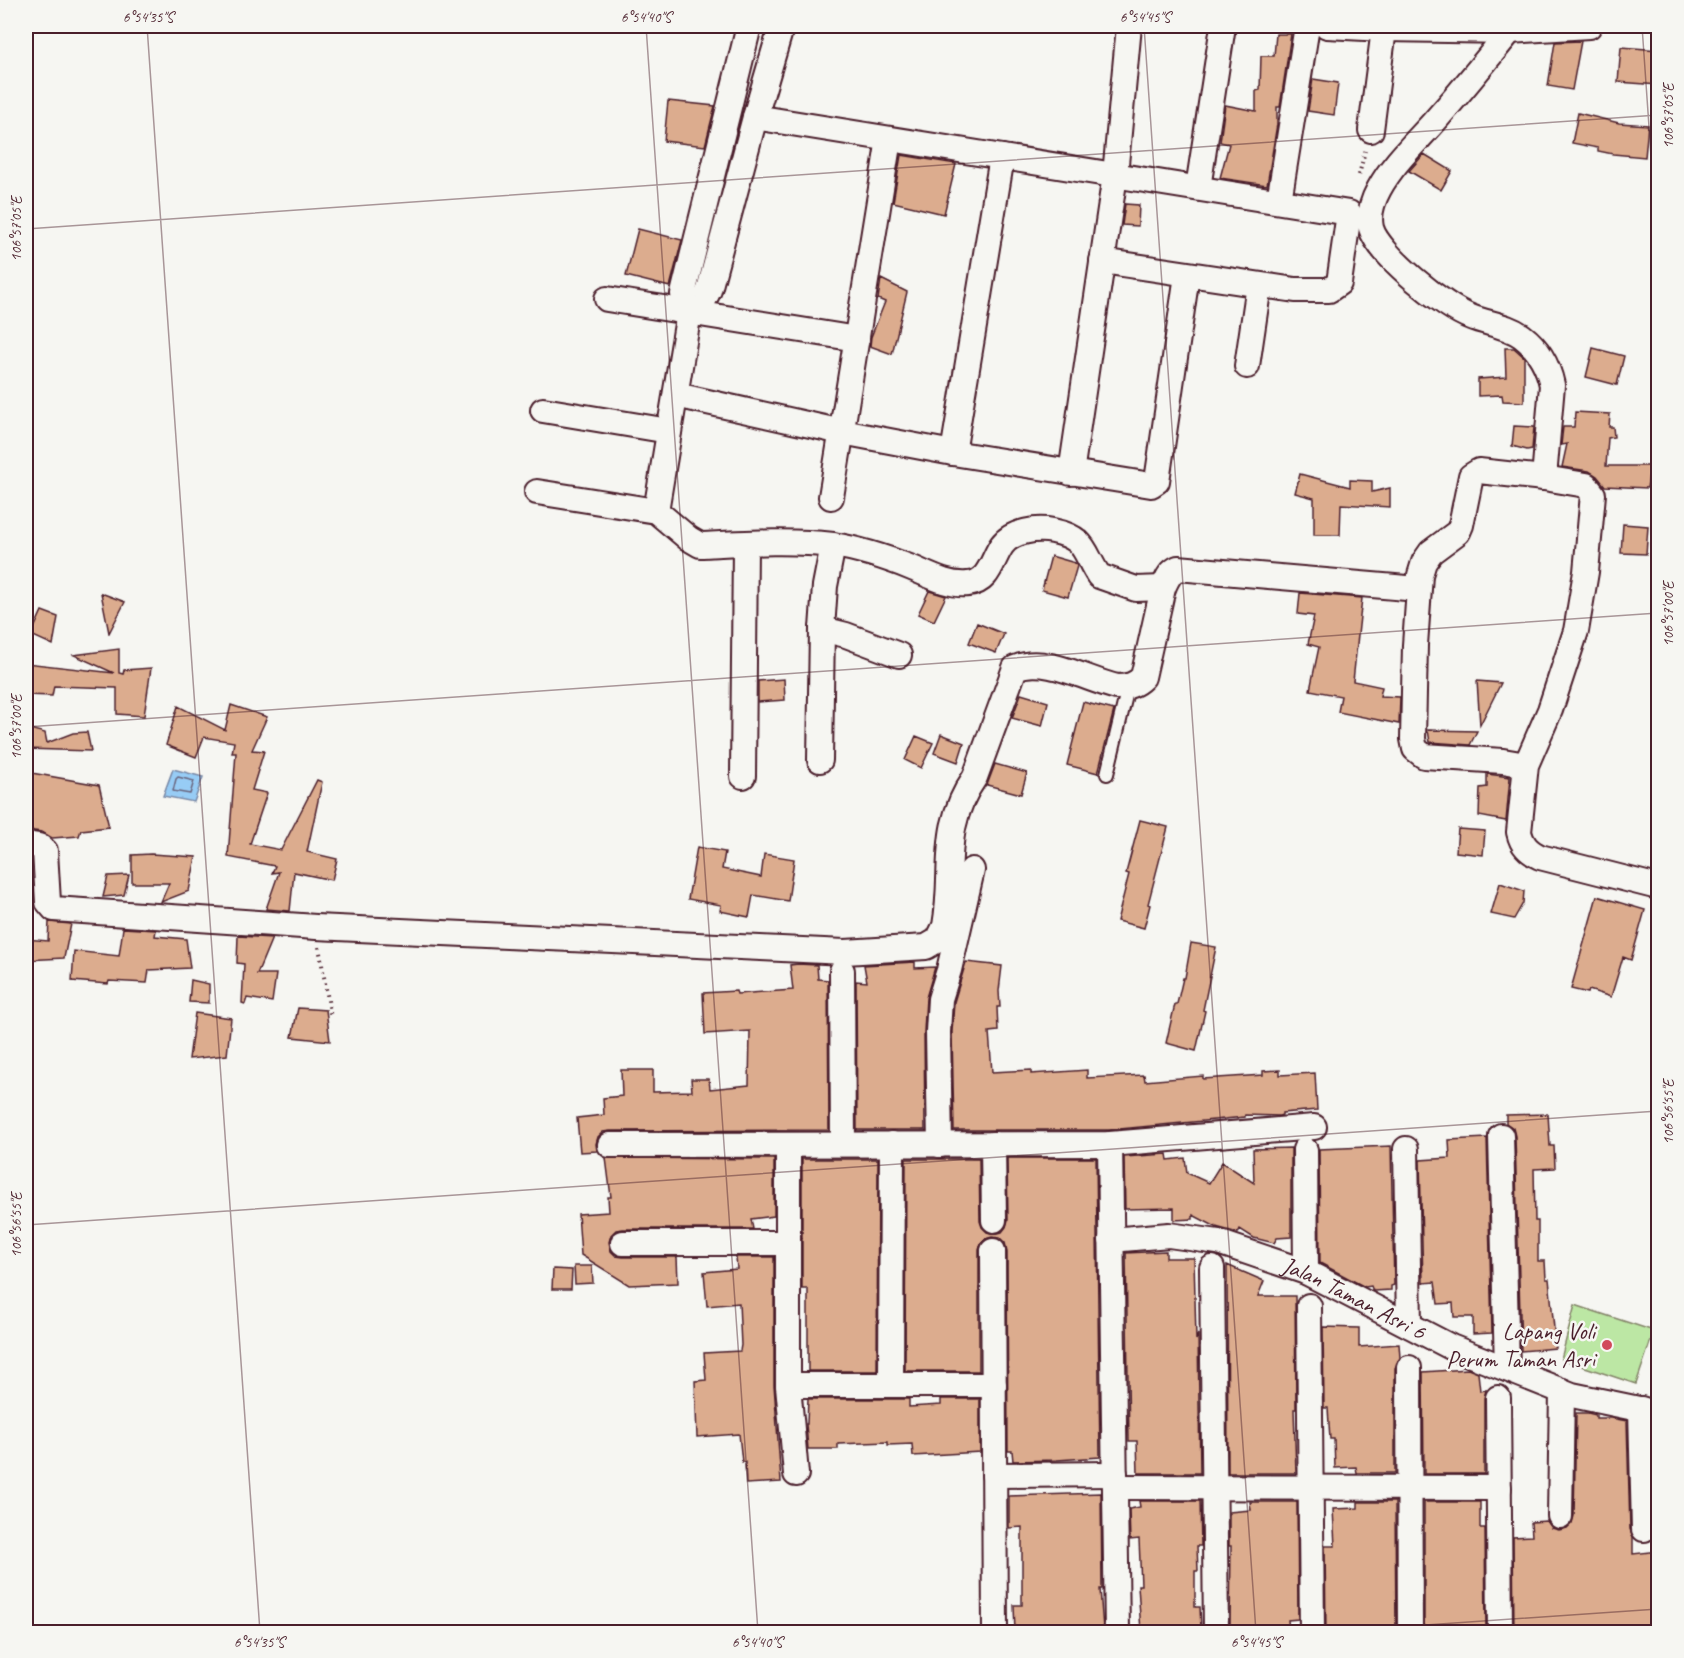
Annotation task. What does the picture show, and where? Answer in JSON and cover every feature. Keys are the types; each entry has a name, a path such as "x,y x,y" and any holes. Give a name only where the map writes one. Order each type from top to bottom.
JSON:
{"street":[{"path":"663,515 669,431 689,312 683,294 749,26"},
{"path":"689,312 703,302 709,290 779,26"},
{"path":"1071,473 1115,175 1129,26"},
{"path":"1198,188 1224,26"},
{"path":"1279,201 1307,26"},
{"path":"1327,26 1510,31 1589,26"},
{"path":"1371,130 1384,29"},
{"path":"1510,31 1439,117 1401,156 1379,189 1370,217 1371,228 1386,251 1433,295 1470,317 1507,327 1522,336 1543,359 1552,385 1544,478"},
{"path":"755,117 1349,213 1341,272 1335,288 1329,290 1310,291 1259,285 1102,261"},
{"path":"831,497 889,139"},
{"path":"953,453 1002,157"},
{"path":"676,395 842,432 953,453 1151,485 1157,481 1187,275"},
{"path":"1247,366 1259,285"},
{"path":"607,299 857,339"},
{"path":"543,410 669,431"},
{"path":"1526,765 1503,761 1424,756 1414,749 1415,645 1418,589 1424,562 1431,552 1458,532 1471,476 1483,471 1586,485 1592,491 1593,498 1586,572 1576,631 1550,710 1526,765 1519,832 1521,841 1526,848 1540,857 1659,887"},
{"path":"537,492 663,515 688,538 700,544 833,545 899,564 937,579 971,584 986,574 996,560 1002,545 1014,534 1051,530 1074,539 1083,546 1099,576 1136,589 1163,588"},
{"path":"743,776 745,544"},
{"path":"820,760 822,629 825,586 833,545"},
{"path":"26,844 39,846 45,851 48,902 54,909 316,927 845,952 926,947 938,940 945,926 952,825 975,777 1015,668 1025,663 1040,664 1117,687 1128,687 1137,683 1143,677 1163,588 1173,570 1182,568 1418,589"},
{"path":"822,629 846,635 899,655"},
{"path":"940,1144 938,1044 940,999 950,970 972,870"},
{"path":"842,971 843,1144"},
{"path":"610,1145 1110,1144 1314,1127"},
{"path":"1501,1136 1507,1369"},
{"path":"891,1385 892,1144"},
{"path":"993,1144 994,1220"},
{"path":"1110,1144 1117,1632"},
{"path":"788,1145 788,1385 796,1474"},
{"path":"1406,1149 1408,1325"},
{"path":"1305,1150 1306,1272"},
{"name":"Jalan Taman Asri 6","path":"1111,1240 1169,1235 1218,1242 1306,1272 1451,1347 1572,1395 1650,1411"},
{"path":"623,1244 787,1244"},
{"path":"993,1251 995,1632"},
{"path":"1212,1268 1216,1632"},
{"path":"1309,1306 1312,1632"},
{"path":"1409,1368 1410,1632"},
{"path":"788,1385 994,1385"},
{"path":"1560,1516 1562,1391"},
{"path":"1498,1398 1500,1632"},
{"path":"1644,1529 1650,1411"},
{"path":"994,1474 1216,1487 1499,1488"}],"lane":[{"path":"1107,774 1128,687"}],"path":[{"path":"1349,213 1371,130"},
{"path":"316,927 331,1017"}],"green space":[{"name":"Lapang Voli Perum Taman Asri","path":"1575,1305 1654,1331 1636,1384 1561,1359"}],"water":[{"path":"173,769 203,777 194,802 163,796"}],"building":[{"path":"1276,34 1291,34 1280,107 1277,107 1277,124 1267,185 1220,178 1229,144 1220,142 1225,105 1256,111 1256,91 1260,90 1261,56 1274,56"},
{"path":"1581,41 1572,90 1548,86 1555,42"},
{"path":"1621,47 1659,50 1659,85 1618,82"},
{"path":"1313,79 1338,83 1334,115 1308,111"},
{"path":"668,101 715,106 705,146 664,141"},
{"path":"1578,113 1619,123 1648,125 1645,157 1613,154 1598,151 1598,148 1572,143"},
{"path":"1424,154 1452,171 1441,190 1409,171"},
{"path":"901,155 956,164 944,214 893,202"},
{"path":"1125,204 1139,205 1138,226 1122,225"},
{"path":"638,229 682,240 670,287 626,276"},
{"path":"881,279 907,292 892,354 870,346 871,337 885,302 878,299"},
{"path":"1505,348 1514,348 1524,357 1524,402 1503,401 1502,395 1478,396 1478,379 1506,377"},
{"path":"1593,348 1624,356 1617,385 1586,377"},
{"path":"1575,412 1610,414 1609,427 1613,427 1614,437 1608,438 1606,466 1650,466 1647,488 1605,486 1597,476 1589,471 1562,467 1567,444 1561,445 1563,427 1574,427"},
{"path":"1514,426 1534,427 1532,449 1512,446"},
{"path":"1300,474 1350,487 1350,480 1372,481 1372,492 1390,488 1390,507 1341,504 1340,535 1314,535 1314,498 1295,493"},
{"path":"1623,524 1648,526 1646,554 1621,553"},
{"path":"1051,556 1075,563 1077,566 1068,597 1042,590"},
{"path":"929,591 946,596 934,621 918,614"},
{"path":"101,593 125,602 109,633"},
{"path":"1300,593 1362,598 1353,681 1382,687 1380,696 1400,697 1399,724 1338,712 1341,696 1310,690 1319,647 1308,644 1314,616 1298,614"},
{"path":"42,611 58,617 53,645 31,635"},
{"path":"977,623 1004,634 996,653 969,643"},
{"path":"119,649 119,673 123,674 124,670 151,668 144,716 117,714 117,688 54,686 52,696 26,695 26,663 114,673 74,655"},
{"path":"784,679 785,700 758,702 758,681"},
{"path":"1477,681 1501,683 1480,725"},
{"path":"1021,694 1048,702 1042,726 1012,718"},
{"path":"1083,702 1114,710 1098,773 1067,765"},
{"path":"231,705 267,717 252,750 264,751 252,790 267,793 250,844 281,850 317,780 322,782 307,852 337,859 332,880 294,872 290,911 266,909 279,872 272,873 275,866 228,857 236,753 232,753 234,742 204,737 196,757 166,745 178,706 225,730"},
{"path":"26,728 45,733 47,743 73,733 87,732 91,751 26,749"},
{"path":"1428,730 1477,731 1470,745 1430,742"},
{"path":"941,734 964,743 958,762 934,753"},
{"path":"916,736 933,743 921,768 905,760"},
{"path":"995,764 1027,773 1021,794 987,785"},
{"path":"26,772 99,785 109,827 81,830 79,836 52,838 42,832 26,830"},
{"path":"1487,774 1510,777 1506,821 1479,816 1480,788 1487,787"},
{"path":"1140,820 1168,827 1144,928 1117,921 1129,874 1126,873"},
{"path":"1458,829 1485,831 1483,855 1456,852"},
{"path":"697,847 725,852 722,869 761,877 764,854 794,859 788,901 753,895 749,917 720,911 721,905 688,899"},
{"path":"132,855 196,857 189,891 161,902 169,883 132,883"},
{"path":"129,875 124,895 103,897 108,876"},
{"path":"1500,883 1524,891 1523,903 1514,919 1491,914"},
{"path":"1597,896 1645,910 1631,960 1623,957 1611,997 1589,990 1588,993 1571,989"},
{"path":"49,922 71,924 64,958 26,960 26,939 48,941"},
{"path":"123,928 156,930 155,936 186,939 190,968 149,970 147,983 109,981 108,984 72,981 74,951 119,956"},
{"path":"238,936 272,938 257,974 276,974 272,1002 247,998 245,1004 242,1003 244,964 237,963"},
{"path":"1191,943 1216,947 1196,1051 1166,1043 1175,1004 1177,1004 1183,978 1185,978"},
{"path":"915,962 915,968 935,967 926,998 925,1130 857,1130 856,981 867,982 864,965"},
{"path":"966,962 1002,966 1000,1007 997,1007 998,1031 989,1032 992,1072 1031,1070 1031,1074 1087,1070 1087,1078 1144,1075 1145,1081 1203,1076 1203,1079 1263,1075 1263,1071 1280,1070 1280,1075 1315,1073 1317,1110 1282,1113 1279,1116 1245,1115 1245,1117 1109,1130 954,1130 952,1032 954,1002"},
{"path":"790,965 817,965 818,979 828,980 829,1130 610,1131 603,1132 598,1137 597,1151 580,1152 577,1118 604,1115 603,1098 622,1096 621,1070 653,1070 653,1092 692,1091 691,1079 709,1079 710,1089 749,1085 750,1031 705,1034 703,993 736,991 737,994 793,990"},
{"path":"191,980 209,984 209,1003 189,1002"},
{"path":"298,1008 326,1010 330,1041 292,1037"},
{"path":"195,1013 231,1018 227,1055 189,1059"},
{"path":"1548,1114 1550,1146 1554,1146 1555,1168 1534,1169 1535,1221 1538,1221 1538,1261 1545,1261 1546,1279 1549,1279 1556,1348 1521,1351 1515,1136 1513,1128 1506,1123 1506,1115"},
{"path":"1487,1138 1492,1333 1473,1334 1473,1317 1454,1317 1453,1303 1438,1304 1435,1282 1423,1283 1420,1160 1450,1158 1449,1140"},
{"path":"1391,1146 1394,1285 1391,1286 1391,1290 1373,1291 1371,1286 1365,1287 1320,1263 1319,1149"},
{"path":"1291,1148 1291,1237 1277,1238 1274,1243 1254,1238 1240,1229 1238,1233 1216,1227 1193,1215 1193,1219 1174,1220 1174,1208 1125,1209 1124,1157 1167,1154 1168,1160 1185,1158 1187,1173 1209,1183 1222,1162 1254,1183 1253,1149"},
{"path":"606,1158 774,1159 774,1216 751,1219 753,1229 616,1230 609,1242 611,1251 616,1256 677,1257 678,1283 629,1285 581,1255 578,1214 609,1212 608,1197 611,1197"},
{"path":"1007,1158 1096,1158 1100,1457 1013,1461 1012,1451 1008,1451 1007,1251 1005,1243 1000,1238 985,1239 979,1250 979,1371 905,1371 906,1159 979,1159 980,1221 987,1232 994,1234 1002,1232 1008,1220"},
{"path":"802,1159 878,1159 877,1371 808,1371 808,1289 802,1289"},
{"path":"1166,1251 1166,1258 1194,1258 1196,1340 1198,1334 1200,1473 1138,1473 1137,1441 1129,1441 1126,1253"},
{"path":"736,1257 774,1257 774,1385 781,1482 746,1484 745,1462 742,1462 739,1434 697,1437 695,1381 706,1380 704,1353 740,1351 741,1345 739,1303 707,1306 704,1272 737,1269"},
{"path":"1227,1265 1264,1281 1258,1296 1295,1296 1296,1473 1228,1473"},
{"path":"574,1266 592,1266 593,1283 575,1284"},
{"path":"553,1269 572,1270 571,1289 552,1289"},
{"path":"1323,1327 1359,1328 1359,1347 1399,1344 1400,1358 1395,1368 1395,1473 1357,1473 1356,1467 1335,1468 1334,1439 1330,1439 1328,1408 1324,1408"},
{"path":"1468,1369 1478,1373 1480,1391 1486,1390 1484,1398 1484,1474 1424,1474 1423,1372"},
{"path":"808,1399 909,1399 909,1407 941,1405 941,1399 980,1399 980,1452 913,1456 912,1444 888,1445 888,1442 838,1444 838,1449 808,1449 806,1424"},
{"path":"1576,1413 1588,1413 1596,1415 1596,1418 1627,1421 1630,1529 1633,1537 1633,1554 1659,1551 1659,1625 1562,1632 1514,1632 1513,1537 1532,1536 1531,1522 1547,1521 1552,1528 1559,1530 1567,1528 1572,1523"},
{"path":"1101,1493 1102,1589 1100,1589 1103,1629 1015,1632 1014,1605 1022,1605 1022,1527 1009,1528 1009,1496"},
{"path":"1139,1501 1200,1501 1201,1546 1197,1546 1198,1571 1195,1571 1195,1607 1200,1607 1201,1629 1141,1632 1138,1585 1141,1585 1139,1539 1130,1540 1129,1509 1140,1507"},
{"path":"1250,1502 1297,1502 1298,1619 1288,1620 1289,1632 1235,1632 1235,1627 1230,1628 1229,1512 1251,1510"},
{"path":"1358,1502 1395,1502 1396,1632 1326,1632 1325,1546 1335,1546 1333,1509 1358,1508"},
{"path":"1424,1502 1480,1502 1480,1528 1485,1528 1486,1632 1424,1632"}],"place":[{"name":"Lapang Voli Perum Taman Asri","path":"1607,1345"}]}
